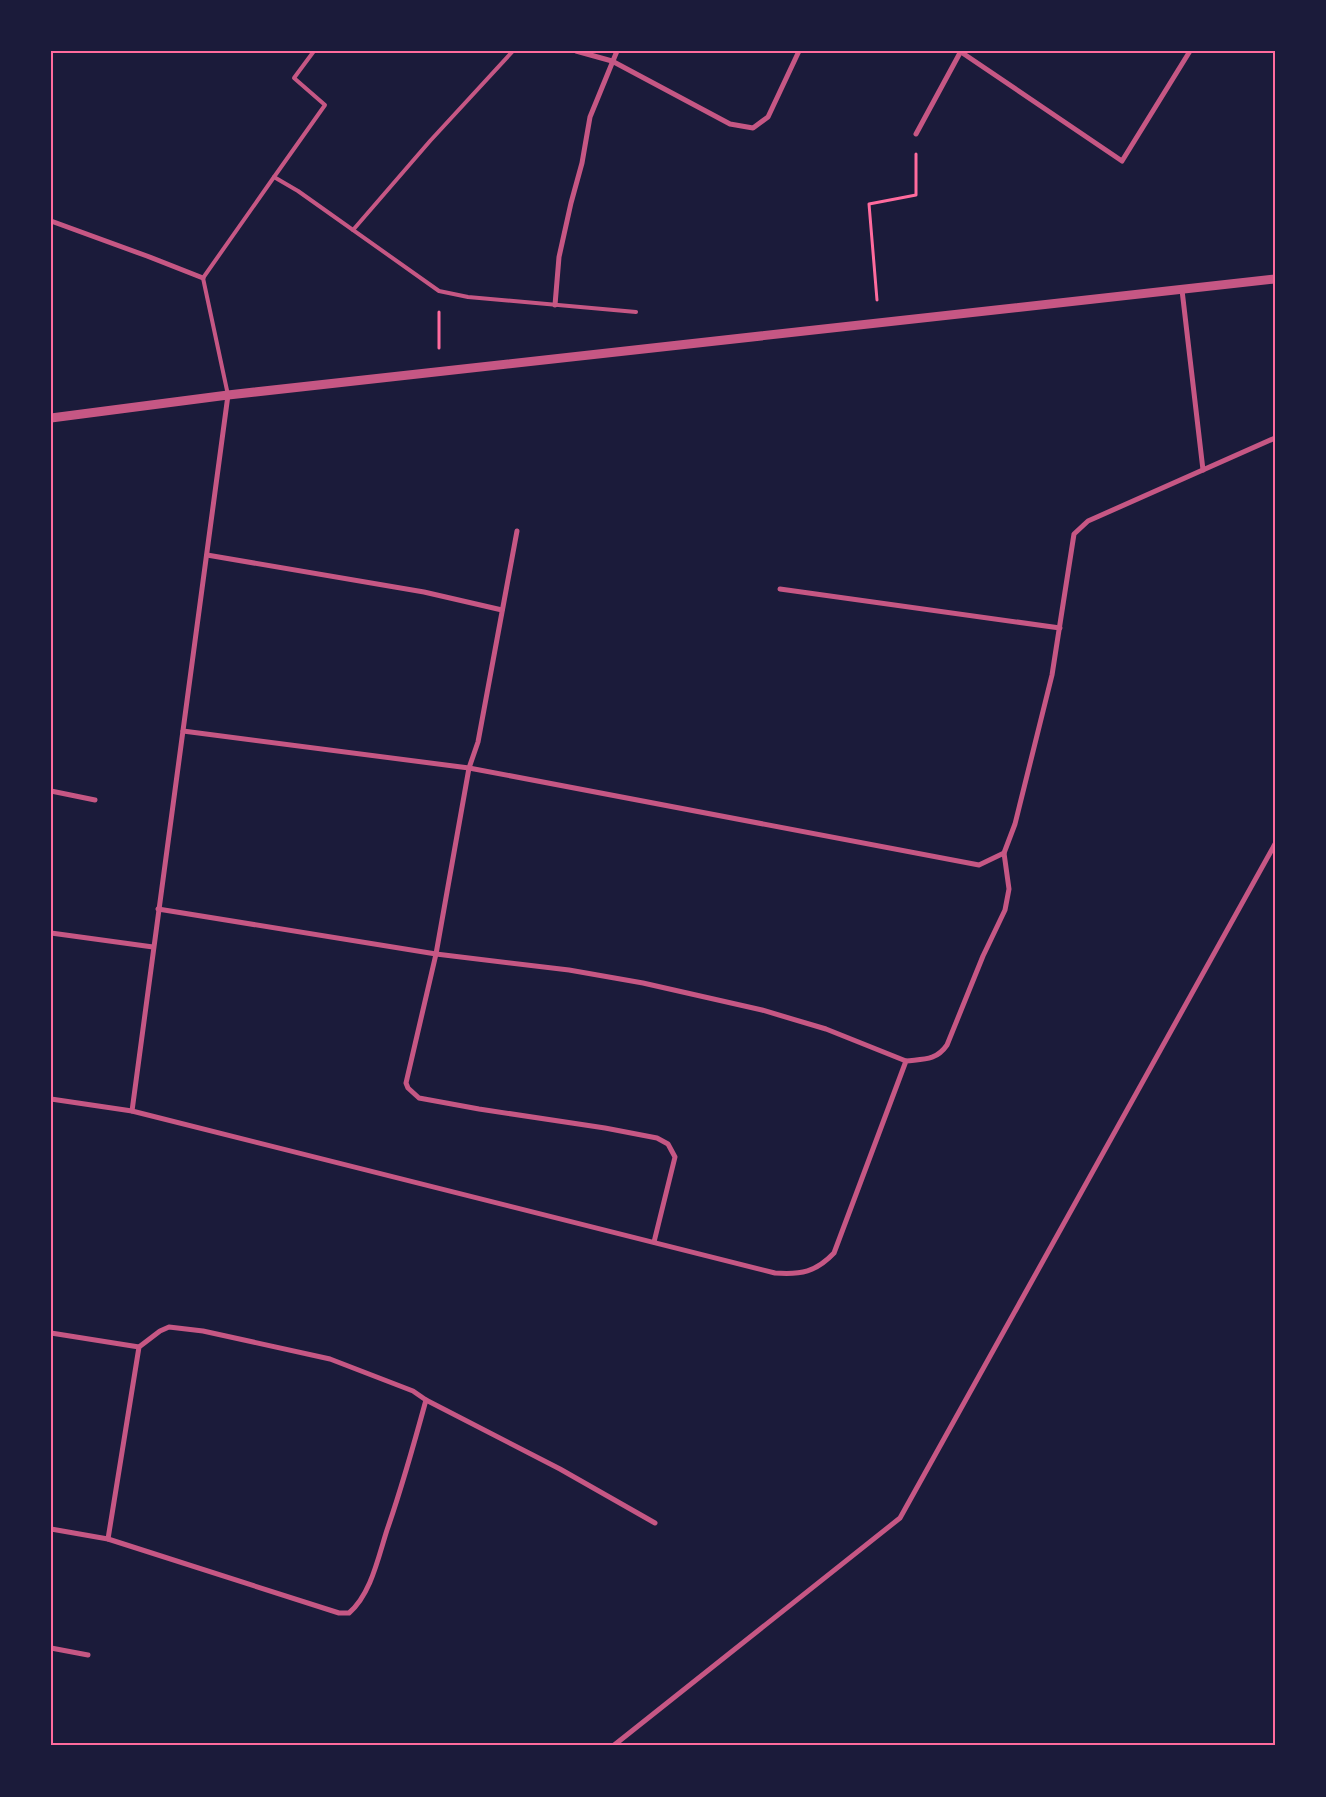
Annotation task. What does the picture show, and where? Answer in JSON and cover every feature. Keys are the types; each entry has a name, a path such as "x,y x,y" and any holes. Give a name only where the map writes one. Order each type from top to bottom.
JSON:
{"street":[{"path":"576,51 612,62 730,124 753,128 768,117 799,51"},
{"path":"555,304 559,258 582,163 590,116 617,51"},
{"path":"916,134 961,52 1122,161 1190,51"},
{"path":"51,222 148,256 203,278"},
{"path":"51,418 228,395 1275,279"},
{"path":"1182,290 1203,470"},
{"path":"132,1111 228,395"},
{"path":"158,909 436,954 569,970 708,996 826,1029 906,1061 935,1058 947,1045 983,956 1006,910 1009,889 1004,853 1015,824 1052,675 1074,534 1088,521 1275,438"},
{"path":"517,532 478,742 470,768 436,954 406,1083 408,1088 419,1098 605,1128 656,1138 668,1144 675,1157 654,1242"},
{"path":"207,555 424,592 502,610"},
{"path":"780,589 1060,628"},
{"path":"183,731 470,768 979,865 1004,853"},
{"path":"51,791 95,800"},
{"path":"613,1746 900,1518 1275,844"},
{"path":"51,933 153,947"},
{"path":"51,1099 132,1111 775,1272 795,1274 816,1268 834,1253 906,1061"},
{"path":"108,1538 139,1347 160,1331 169,1327 203,1331 330,1359 413,1391 426,1400 560,1469 656,1523"},
{"path":"51,1333 139,1347"},
{"path":"51,1529 108,1538 339,1613 349,1613 359,1604 375,1569 409,1463 426,1400"},
{"path":"51,1648 88,1655"}],"lane":[{"path":"228,395 203,278 325,105 294,78 314,51"},
{"path":"353,230 430,141 513,51"},
{"path":"274,177 298,191 439,291 468,297 636,312"}],"path":[{"path":"879,324 869,204 916,195 916,134"},
{"path":"438,372 439,291"}]}
